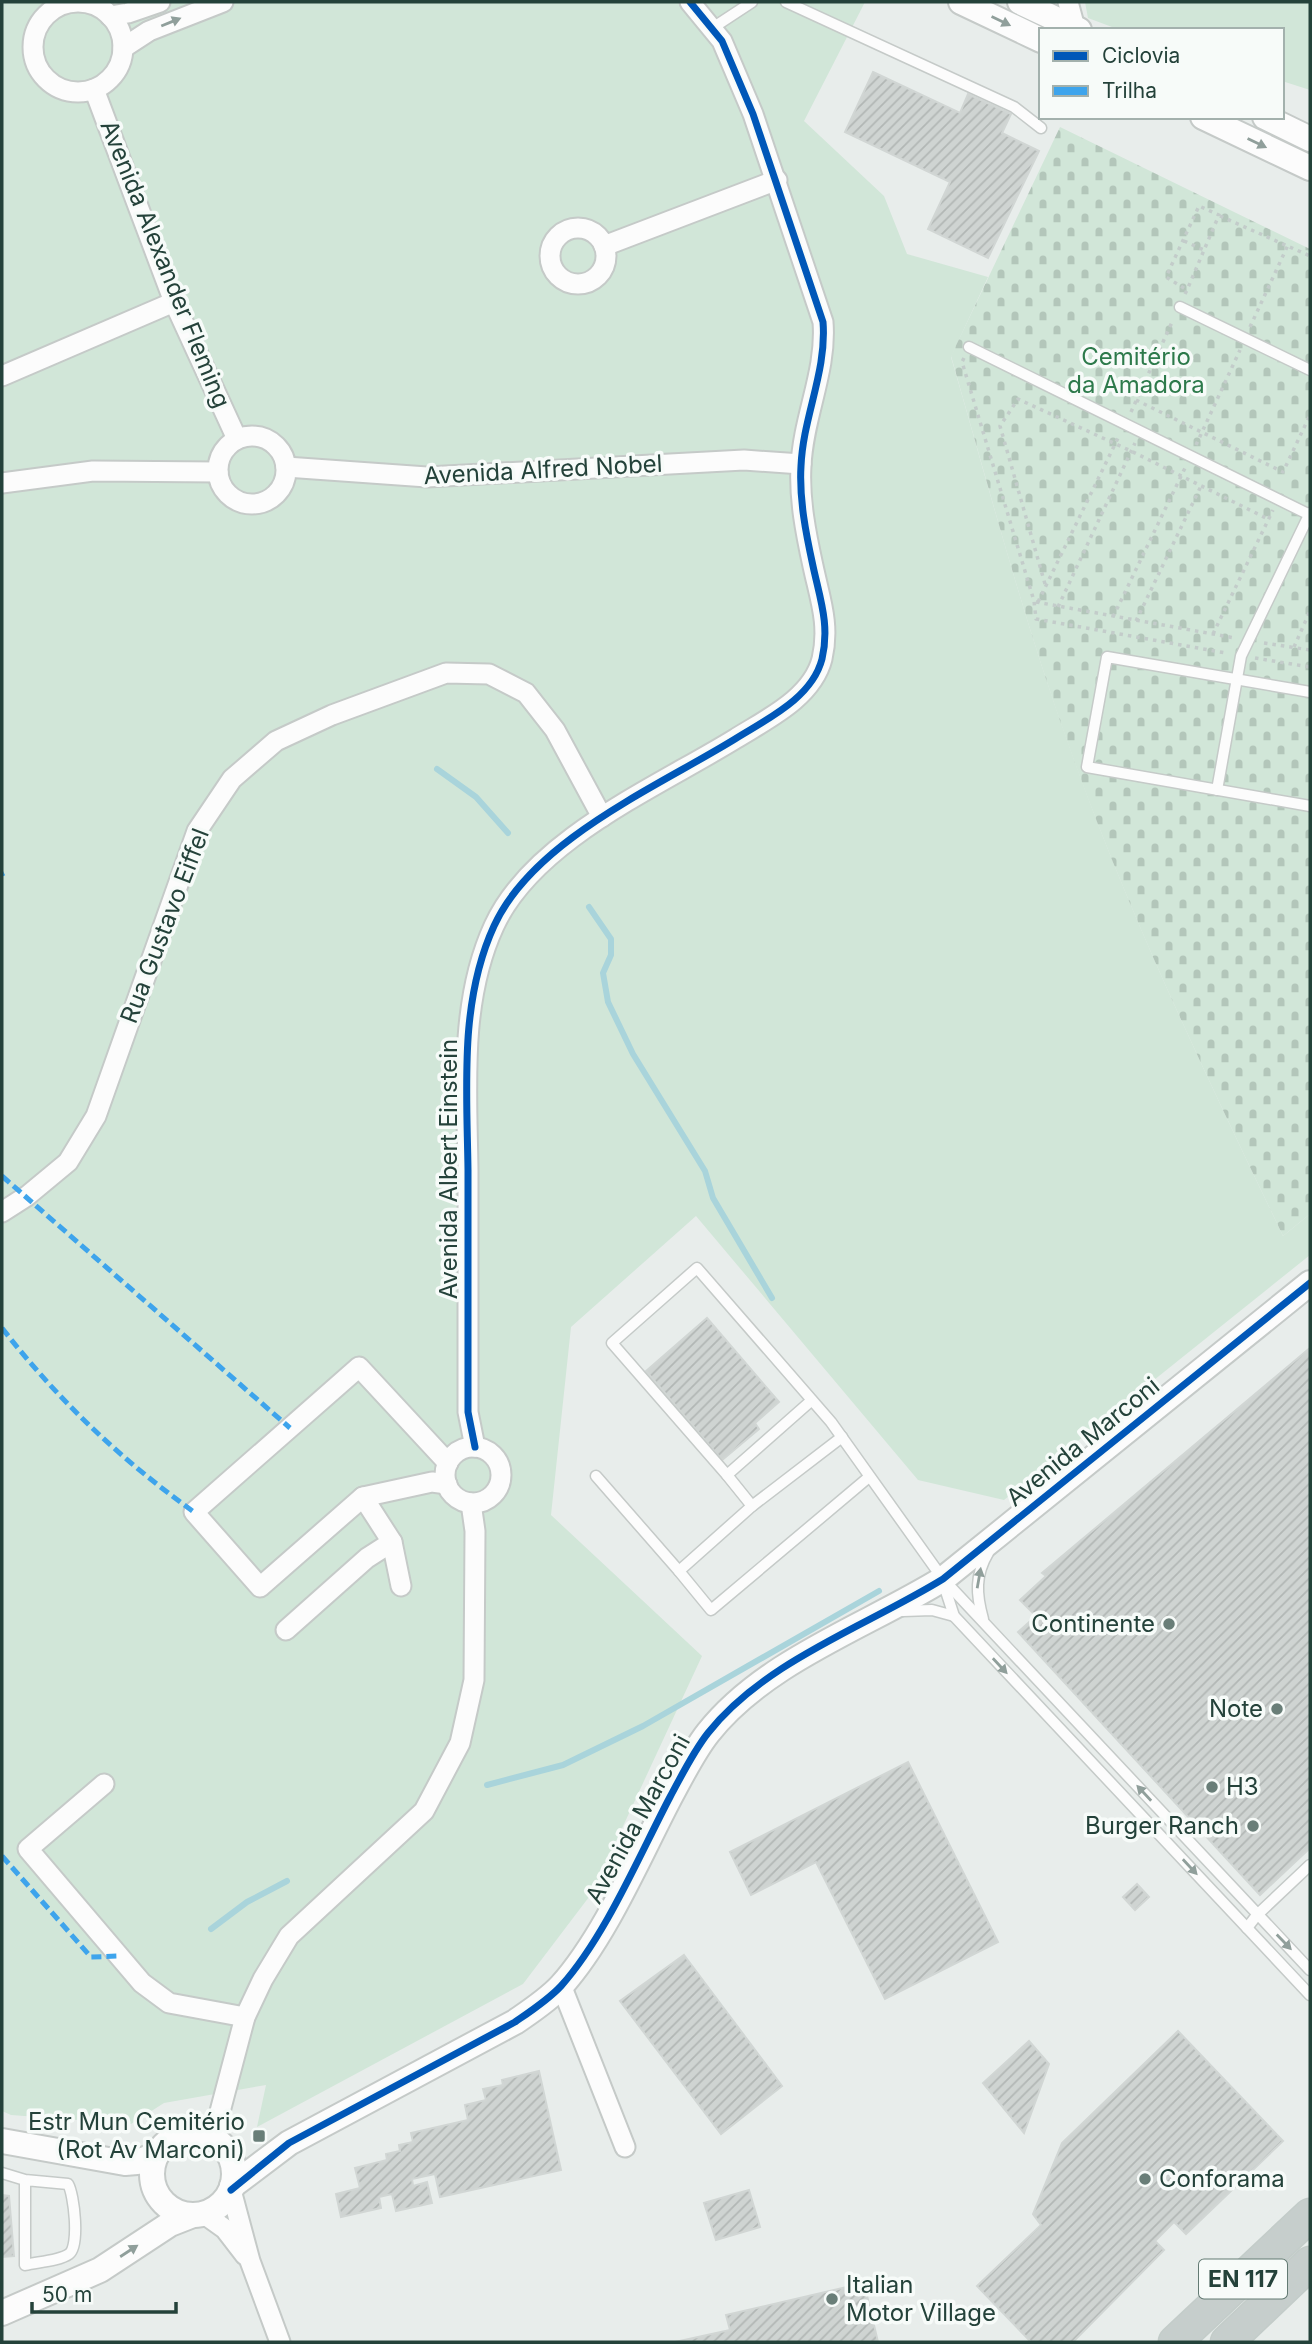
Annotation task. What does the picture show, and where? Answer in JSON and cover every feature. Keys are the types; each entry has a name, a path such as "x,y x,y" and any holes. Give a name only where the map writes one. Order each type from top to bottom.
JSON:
{"highway":[{"name":"EN 117","path":"1175,2342 1310,2215"},
{"name":"EN 117","path":"1227,2342 1310,2263"}],"street":[{"path":"110,16 160,2"},
{"path":"122,48 149,31 223,2"},
{"name":"Avenida Albert Einstein","path":"474,1447 468,1412 467,1122 470,1023 480,961 494,925 514,892 534,869 602,817 768,719 799,696 813,681 821,664 827,624 804,517 801,464 823,354 824,322 753,114 713,27 690,2"},
{"path":"961,2 1039,39"},
{"path":"1020,2 1075,28"},
{"path":"1068,2 1077,28"},
{"path":"87,3 110,16 121,36 122,48 115,73 94,89 79,92 63,90 50,82 36,64 33,41 38,26 47,13 60,4 87,3"},
{"name":"Avenida Alexander Fleming","path":"94,89 174,302 237,439"},
{"path":"1284,116 1310,120"},
{"path":"1207,119 1310,168"},
{"path":"1269,119 1310,139"},
{"path":"604,246 777,180"},
{"path":"2,376 174,302"},
{"path":"247,436 269,440 284,456 286,467 281,488 274,496 255,504 234,499 220,483 218,472 222,453 237,439 247,436"},
{"name":"Avenida Alfred Nobel","path":"286,467 427,477 744,460 801,464"},
{"path":"2,483 93,471 218,472"},
{"name":"Rua Gustavo Eiffel","path":"2,1212 27,1196 68,1162 96,1116 197,831 232,779 276,741 332,715 446,673 489,674 526,694 547,720 602,817"},
{"name":"Avenida Marconi","path":"232,2188 289,2143 515,2022 561,1985 592,1944 691,1758 726,1712 771,1675 890,1611 943,1579 1310,1283"},
{"path":"447,1484 432,1482 363,1497 260,1587 194,1512 359,1367 448,1463"},
{"path":"474,1447 491,1454 500,1468 501,1477 495,1493 488,1499 471,1503 456,1497 447,1484 448,1463 459,1451 474,1447"},
{"path":"363,1497 393,1542 401,1586"},
{"path":"280,2342 250,2261 232,2188 234,2173 220,2143 245,2017 262,1979 289,1936 424,1811 460,1743 474,1680 475,1531 471,1503"},
{"path":"286,1630 368,1559 393,1542"},
{"path":"104,1784 28,1849 142,1983 169,2003 245,2017"},
{"path":"561,1985 625,2147"},
{"path":"2,2141 88,2159 125,2163 156,2155 174,2136 188,2132 220,2143"},
{"name":"Avenida Marconi","path":"220,2143 252,2149 289,2143"},
{"path":"156,2155 151,2178 161,2200 181,2213 198,2215 225,2229 250,2261"},
{"path":"2,2313 100,2270 170,2224 215,2209 232,2188"}],"lane":[{"path":"713,27 752,2"},
{"path":"786,2 1014,107 1041,128"},
{"path":"1180,307 1310,370"},
{"path":"969,347 1310,514 1241,656 1217,790"},
{"path":"1310,692 1107,657 1087,767 1310,805"},
{"path":"752,1506 612,1343 697,1268 842,1437 943,1579 1310,1970"},
{"path":"727,1475 812,1400"},
{"path":"679,1571 752,1506 842,1437"},
{"path":"596,1476 711,1610 869,1477"},
{"path":"985,1622 977,1595 978,1576 998,1536"},
{"path":"943,1579 954,1616 1310,1995"},
{"path":"890,1611 932,1610 954,1616"},
{"path":"1247,1928 1257,1915 1310,1865"},
{"path":"2,2173 24,2180 68,2183 73,2192 75,2246 69,2255 25,2265 24,2180"}],"path":[{"path":"1187,290 1166,277 1199,205 1310,256"},
{"path":"1036,602 1125,424 1180,307 1219,215"},
{"path":"1183,241 1204,250"},
{"path":"1113,617 1191,456 1287,245"},
{"path":"969,347 962,362 1036,602 1036,619 1310,667"},
{"path":"1045,585 1000,426 1018,399 1116,443 1268,519"},
{"path":"1136,400 1283,472 1310,415"},
{"path":"1058,607 1140,431"},
{"path":"1136,621 1201,486"},
{"path":"1213,634 1278,499"},
{"path":"1036,602 1310,650"},
{"path":"1293,648 1310,611"}],"green space":[{"path":"2,2 865,2 804,121 884,196 907,254 988,277 951,357 1054,702 1094,813 1144,936 1283,1236 1310,1214 1310,1255 1004,1500 918,1480 696,1216 571,1327 551,1515 702,1656 592,1893 523,1984 257,2127 266,2085 164,2103 131,2124 11,2115 2,2111"},
{"path":"1085,2 1310,2 1310,90 1284,82 1284,28 1115,28 1088,18"},
{"name":"Cemitério da Amadora","path":"1060,127 1310,249 1310,1214 1283,1236 1171,997 1094,814 1038,654 951,356"}],"building":[{"path":"873,72 960,113 968,94 1011,114 1002,133 1039,151 988,258 928,229 950,182 845,132"},
{"path":"707,1318 779,1402 755,1423 759,1429 722,1460 646,1371"},
{"name":"Continente","path":"1310,1348 1310,1848 1260,1895 1018,1632 1036,1616 1020,1600 1046,1576 1042,1573"},
{"path":"908,1762 998,1942 885,1999 816,1862 751,1895 730,1852"},
{"path":"1137,1884 1149,1897 1135,1910 1123,1897"},
{"path":"684,1955 782,2086 721,2134 620,2001"},
{"name":"Conforama","path":"1178,2031 1283,2141 1186,2234 1174,2222 1155,2241 1164,2250 1073,2342 1031,2342 977,2286 1041,2225 1033,2214 1062,2143"},
{"path":"1029,2041 1049,2064 1024,2133 983,2083"},
{"path":"539,2071 561,2170 440,2197 435,2174 412,2179 413,2186 427,2182 432,2203 396,2211 392,2194 379,2197 381,2208 341,2217 336,2194 360,2188 355,2168 387,2160 386,2154 400,2151 399,2145 413,2142 411,2133 468,2120 465,2105 486,2100 483,2089 503,2085 502,2080"},
{"path":"749,2190 760,2227 716,2240 704,2203"},
{"path":"2,2195 9,2196 14,2256 2,2257"},
{"name":"Italian Motor Village","path":"864,2283 878,2342 675,2342 730,2330 726,2315"}],"waterway":[{"path":"437,769 476,797 508,833"},
{"path":"589,907 611,939 611,955 603,973 608,1002 633,1054 705,1171 713,1198 772,1298"},
{"path":"487,1785 563,1765 643,1726 879,1591"},
{"path":"211,1929 247,1902 287,1881"}],"marked path":[{"path":"2,1176 290,1428"},
{"path":"2,1328 45,1380 91,1427 141,1471 194,1512"},
{"path":"2,1856 91,1957 119,1956"}],"cycle path":[{"path":"475,1447 468,1412 468,1046 475,985 494,926 512,895 537,867 567,842 600,818 761,724 799,696 817,673 824,647 823,612 806,529 801,478 806,430 822,358 823,322 753,114 722,41 690,2"},
{"path":"231,2190 289,2143 515,2022 551,1996 592,1944 693,1756 708,1733 731,1708 787,1665 943,1579 1310,1283"}],"place":[{"name":"Continente","path":"1169,1624"},
{"name":"Note","path":"1277,1709"},
{"name":"H3","path":"1212,1787"},
{"name":"Burger Ranch","path":"1253,1826"},
{"name":"Estr Mun Cemitério (Rot Av Marconi)","path":"259,2136"},
{"name":"Conforama","path":"1145,2179"},
{"name":"Italian Motor Village","path":"832,2299"}]}
